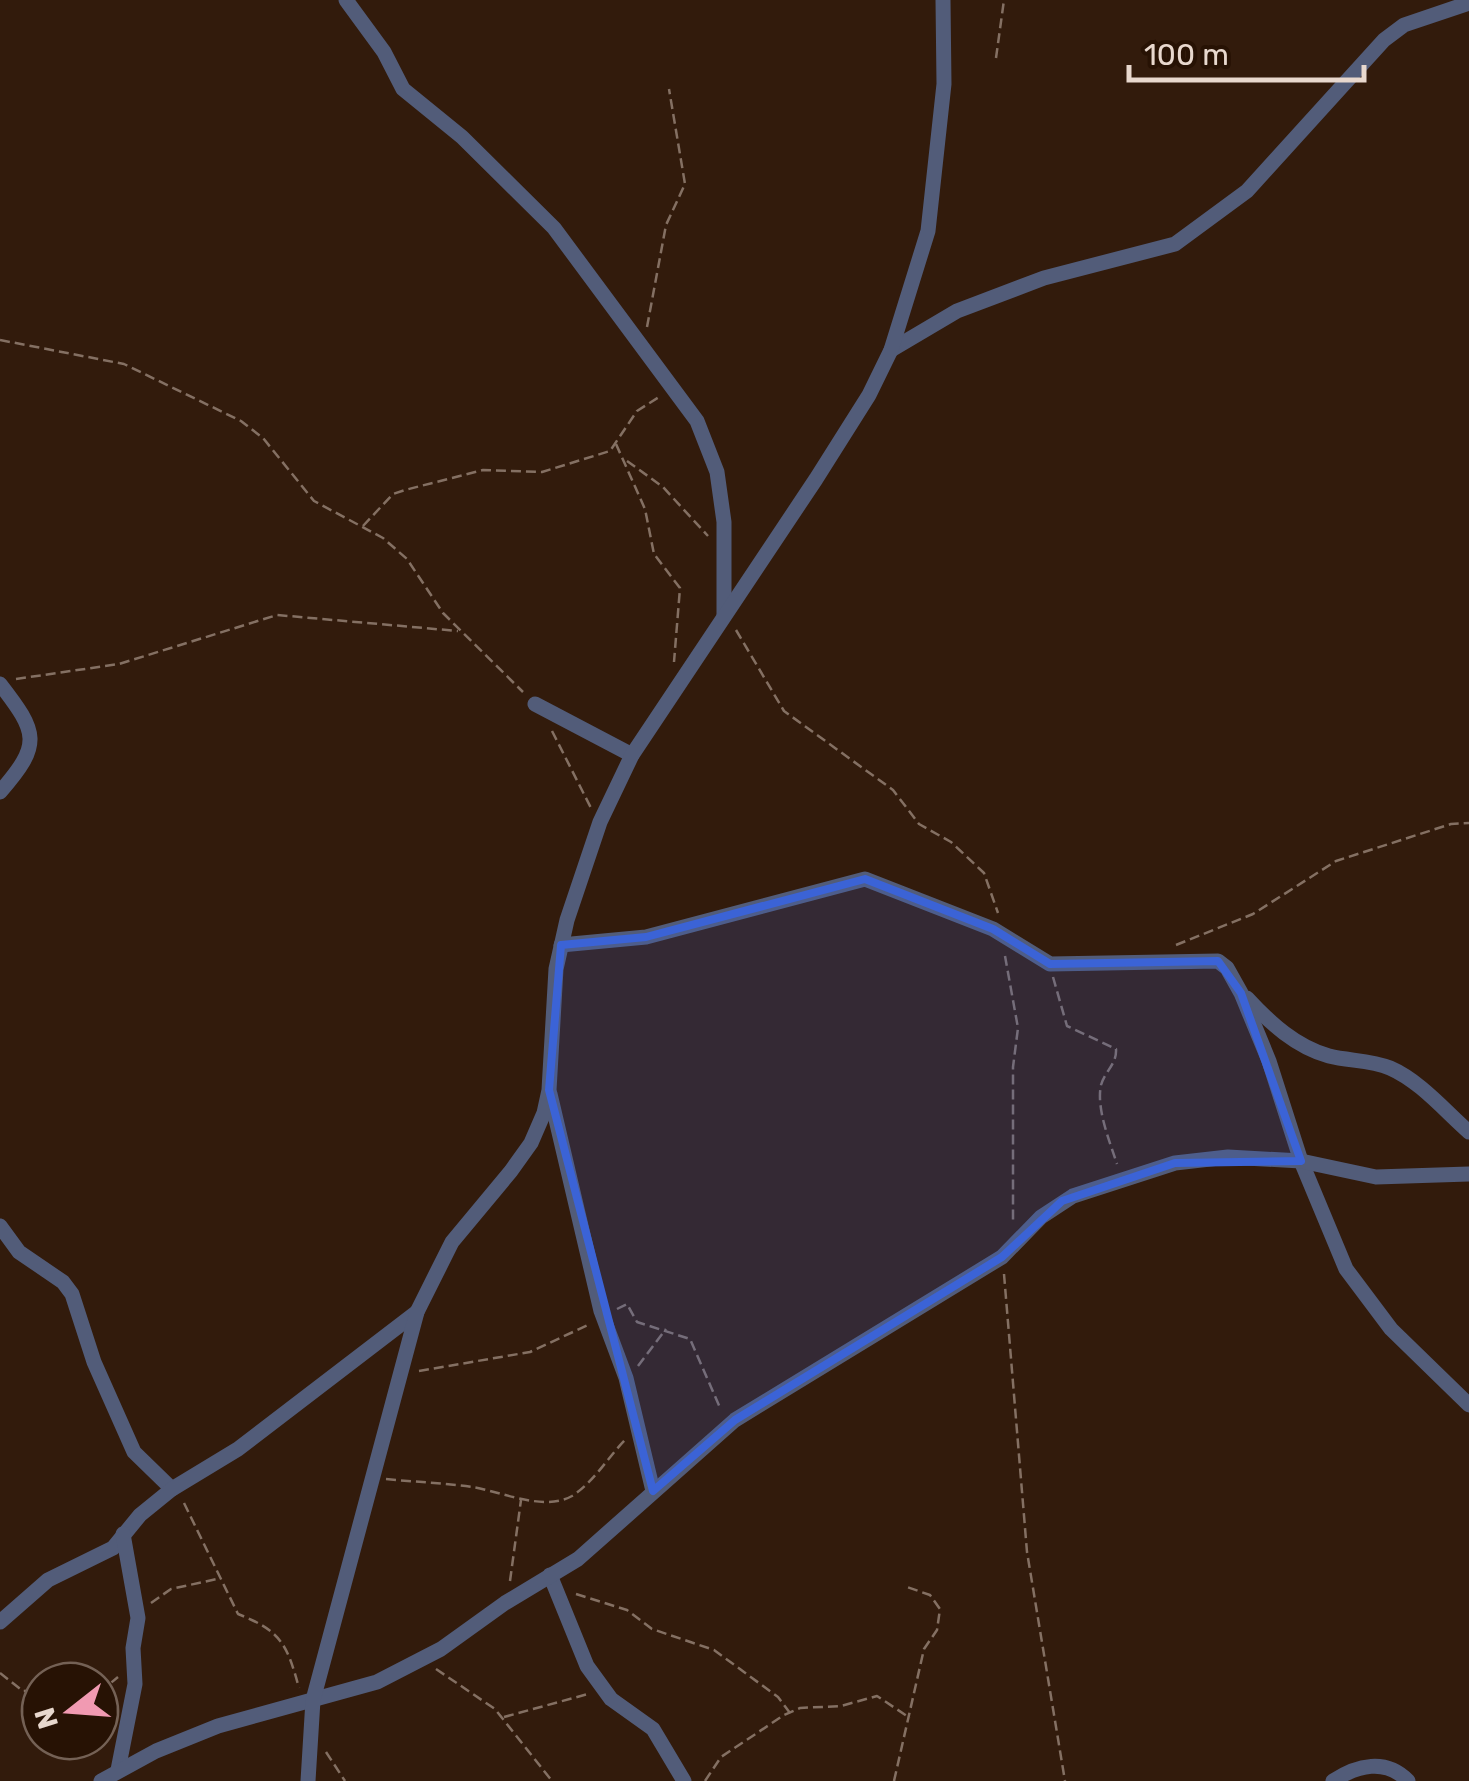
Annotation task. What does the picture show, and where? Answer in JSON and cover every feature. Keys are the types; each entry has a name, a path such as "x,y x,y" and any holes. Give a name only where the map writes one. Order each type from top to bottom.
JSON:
{"street":[{"path":"346,0 384,52 399,84 462,137 554,228 697,420 710,450 722,505 724,619"},
{"path":"308,1781 308,1702 375,1478 417,1312 452,1242 531,1143 550,1090 561,944 600,822 632,755 869,395 891,350 928,231 944,84 943,0"},
{"path":"891,350 957,311 1056,273 1175,244 1247,190 1384,40 1404,25 1469,3"},
{"path":"0,792 31,748 6,681"},
{"path":"536,704 632,755"},
{"path":"561,944 646,937 865,879 1000,933 1050,964 1218,961 1242,992 1270,1061 1301,1161 1352,1279 1392,1329 1469,1406"},
{"path":"1242,992 1274,1026 1302,1044 1328,1056 1382,1065 1400,1073 1469,1132"},
{"path":"550,1090 603,1316 626,1378 653,1491"},
{"path":"102,1781 118,1770 239,1718 377,1682 422,1661 509,1600 553,1582 727,1426 1008,1252 1062,1201 1203,1159 1301,1161 1376,1177 1469,1174"},
{"path":"0,1226 19,1252 62,1282 72,1294 94,1362 134,1452 172,1489"},
{"path":"0,1622 48,1580 113,1548 172,1489 238,1449 417,1312"},
{"path":"118,1770 135,1684 138,1613 123,1534"},
{"path":"553,1582 582,1656 604,1690 653,1728 684,1781"},
{"path":"1333,1781 1354,1769 1378,1766 1398,1770 1408,1781"}],"path":[{"path":"996,58 1004,0"},
{"path":"644,353 666,225 685,184 670,89"},
{"path":"0,340 124,364 240,421 263,438 314,502 383,538 407,559 460,632 536,704"},
{"path":"362,527 394,494 405,490 483,470 542,472 610,451 637,410 672,389"},
{"path":"616,444 645,509 654,554 680,588 674,663"},
{"path":"624,460 694,517 726,562"},
{"path":"6,681 120,664 277,616 460,632"},
{"path":"724,619 742,636 764,684 784,711 893,790 919,824 952,842 984,874 996,903 1018,1028 1008,1252 1027,1552 1065,1781"},
{"path":"552,731 600,822"},
{"path":"1160,949 1218,931 1253,914 1336,861 1452,824 1469,823"},
{"path":"1050,964 1067,1026 1116,1048 1116,1058 1101,1083 1101,1098 1122,1180"},
{"path":"401,1374 530,1352 627,1304 637,1322 690,1339 727,1426"},
{"path":"626,1378 666,1329"},
{"path":"375,1478 474,1487 498,1496 570,1497 638,1428"},
{"path":"172,1489 186,1506 238,1614 269,1627 283,1642 308,1702"},
{"path":"509,1600 521,1498"},
{"path":"138,1613 171,1589 218,1578"},
{"path":"553,1582 626,1610 652,1629 714,1650 778,1697 790,1713"},
{"path":"894,1781 924,1649 937,1630 940,1609 930,1595 908,1588"},
{"path":"422,1661 503,1717 552,1781"},
{"path":"120,1675 134,1663"},
{"path":"0,1674 20,1688"},
{"path":"503,1717 604,1690"},
{"path":"704,1781 735,1746 790,1713 877,1696 910,1718"},
{"path":"309,1725 344,1781"}],"highlighted area":[{"path":"865,879 993,929 1050,964 1218,961 1241,993 1301,1161 1175,1163 1062,1201 1002,1257 735,1420 653,1491 549,1090 561,945 646,937"}]}
